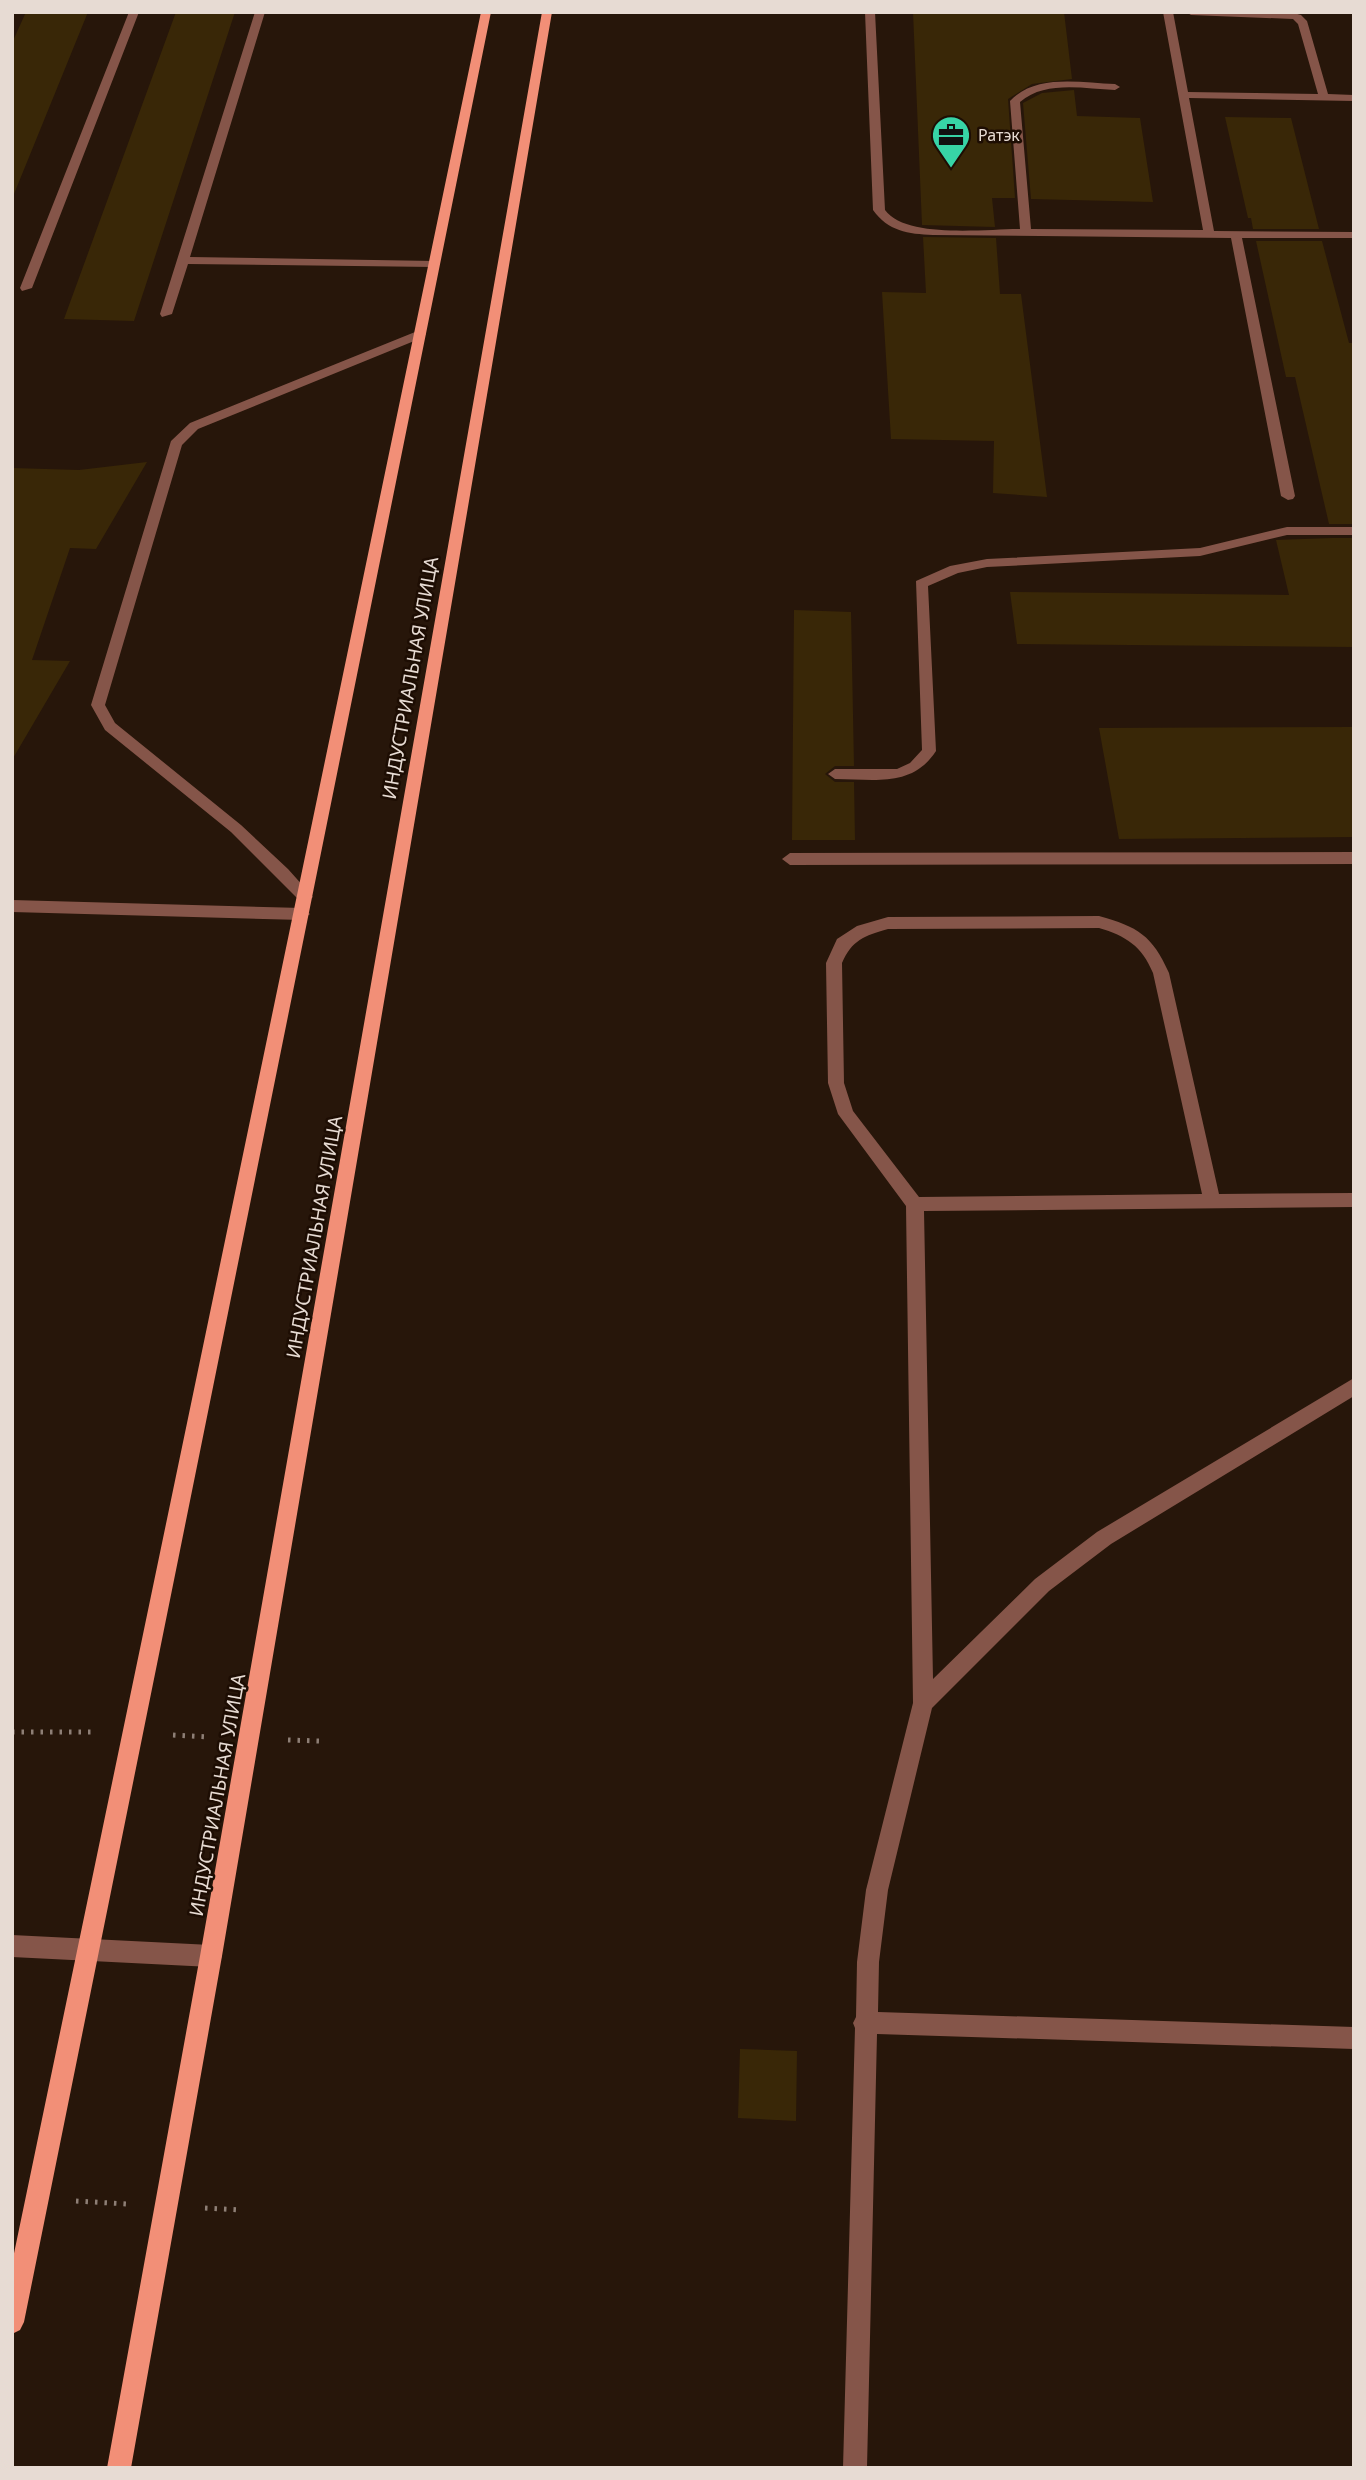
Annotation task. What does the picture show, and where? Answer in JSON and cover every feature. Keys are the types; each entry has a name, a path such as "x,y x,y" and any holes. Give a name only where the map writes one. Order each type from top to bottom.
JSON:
{"main road":[{"path":"12,2322 485,12"},
{"name":"ИНДУСТРИАЛЬНАЯ УЛИЦА","path":"119,2468 211,1956 547,12"}],"street":[{"path":"26,288 134,12"},
{"path":"166,314 260,12"},
{"path":"870,12 879,210 886,222 907,230 1354,235"},
{"path":"1168,12 1209,234"},
{"path":"1191,12 1285,14 1297,17 1303,23 1324,98"},
{"path":"1026,232 1014,101 1023,92 1039,86 1115,88"},
{"path":"1183,95 1354,98"},
{"path":"1236,234 1288,496"},
{"path":"183,260 434,264"},
{"path":"303,905 256,846 110,726 98,705 176,444 194,426 420,334"},
{"path":"835,774 898,774 915,767 929,751 921,584 955,569 987,563 1200,552 1287,531 1354,531"},
{"path":"790,859 1354,858"},
{"path":"12,906 303,905"},
{"path":"855,2468 864,2023 868,1962 877,1890 923,1703 915,1204 846,1114 836,1083 834,962 843,943 863,930 888,923 1099,922 1127,930 1152,948 1161,972 1212,1202"},
{"path":"915,1204 1354,1200"},
{"path":"923,1703 1042,1585 1104,1538 1354,1387"},
{"path":"12,1946 211,1956"},
{"path":"864,2023 1354,2039"}],"building":[{"path":"26,12 88,12 14,194 12,43"},
{"path":"176,12 235,12 134,321 64,319"},
{"path":"913,12 1064,12 1072,79 1032,84 1008,99 1015,198 992,198 995,227 922,225"},
{"path":"1074,90 1077,116 1140,118 1153,202 1031,199 1023,103 1042,93"},
{"path":"1225,117 1291,118 1319,229 1253,229 1251,218 1248,218"},
{"path":"923,237 996,238 1000,294 1021,294 1047,497 993,493 994,441 891,439 882,292 926,293"},
{"path":"1256,241 1322,241 1349,343 1354,343 1354,524 1329,524 1295,377 1286,377"},
{"path":"147,462 96,549 70,548 32,660 70,661 12,760 12,468 79,470"},
{"path":"1354,538 1354,647 1017,644 1010,592 1289,595 1276,540"},
{"path":"794,610 851,612 854,766 835,766 825,774 835,782 854,782 855,840 792,840"},
{"path":"1354,727 1354,837 1119,839 1099,728"},
{"path":"740,2049 797,2051 796,2121 738,2118"}],"place":[{"name":"Ратэк","path":"951,169"}]}
